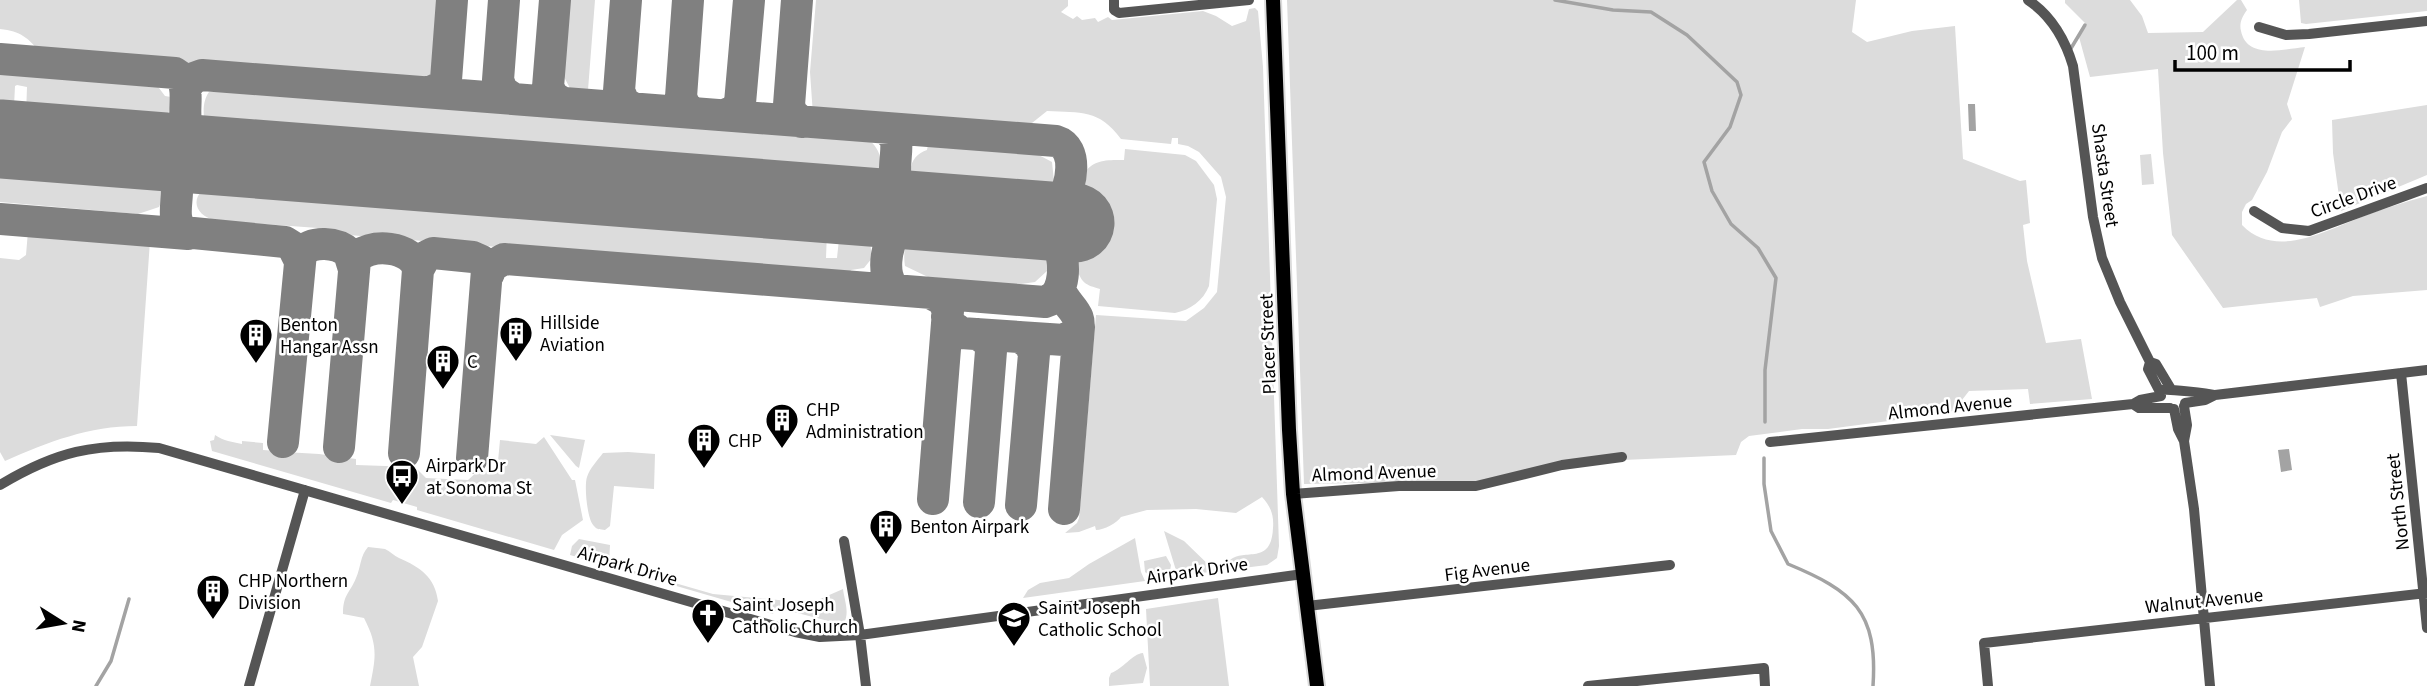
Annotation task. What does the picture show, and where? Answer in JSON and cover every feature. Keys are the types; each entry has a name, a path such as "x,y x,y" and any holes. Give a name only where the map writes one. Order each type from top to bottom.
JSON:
{"main road":[{"name":"Placer Street","path":"1273,0 1293,494 1317,686"}],"street":[{"path":"1114,1 1114,10 1119,13 1249,0"},
{"name":"Shasta Street","path":"2028,0 2057,28 2069,51 2093,217 2102,258 2150,362 2148,369 2175,402 2194,509 2210,686"},
{"path":"2259,27 2286,35 2427,21"},
{"name":"Circle Drive","path":"2254,211 2282,228 2309,231 2427,188"},
{"name":"Almond Avenue","path":"2175,402 2191,409 2200,401 2215,395 2427,370"},
{"name":"North Street","path":"2401,373 2427,628"},
{"name":"Almond Avenue","path":"1770,442 2133,404 2140,400 2175,402 2206,393 2215,395"},
{"name":"Airpark Drive","path":"0,485 36,464 77,451 133,446 177,452 795,632 820,637 860,635 1303,574"},
{"name":"Almond Avenue","path":"1293,494 1399,486 1476,486 1562,465 1622,457"},
{"path":"249,686 305,490"},
{"path":"844,541 866,686"},
{"name":"Fig Avenue","path":"1307,606 1670,565"},
{"name":"Walnut Avenue","path":"1988,686 1984,643 2425,593"},
{"path":"1588,686 1764,668 1765,686"}],"shaded area":[{"path":"0,0 443,0 437,66 430,75 415,84 41,53 24,36 0,29"},
{"path":"568,0 595,0 588,90 584,96 571,90 564,77"},
{"path":"816,0 1068,0 1068,6 1061,12 1073,19 1077,16 1082,20 1095,18 1098,22 1108,17 1112,20 1203,11 1232,26 1246,21 1249,9 1255,8 1258,11 1263,67 1279,546 1277,558 1267,565 1227,570 1226,565 1232,559 1261,552 1271,541 1272,515 1262,497 1236,513 1196,509 1147,510 1121,517 1103,529 1096,530 1095,526 1079,532 1065,533 1079,518 1096,315 1186,321 1204,308 1217,292 1226,197 1221,177 1199,152 1178,144 1178,138 1172,138 1171,144 1121,139 1105,122 1088,114 1047,111 1022,131 813,115 810,72"},
{"path":"1287,0 1856,0 1852,32 1867,42 1912,31 1955,26 1963,159 2020,181 2026,180 2030,223 2023,225 2027,261 2046,343 2081,339 2092,399 2030,404 2028,389 1969,391 1949,413 1749,436 1741,442 1736,455 1623,460 1485,481 1304,484"},
{"path":"2065,0 2130,0 2142,16 2148,33 2203,32 2237,0 2241,0 2247,10 2241,20 2241,31 2251,46 2267,51 2305,47 2287,104 2292,119 2282,132 2267,172 2252,200 2242,212 2242,225 2255,235 2269,240 2299,240 2427,196 2427,290 2353,296 2320,307 2317,298 2223,308 2172,235 2158,69 2090,77 2079,37 2087,25"},
{"path":"2299,0 2427,0 2427,11 2306,24 2301,23"},
{"path":"0,67 150,78 149,84 156,84 165,96 171,97 170,107 167,115 152,126 26,115 27,87 17,85 14,106 19,107 18,115 0,113"},
{"path":"229,85 856,134 856,138 868,140 874,146 880,165 872,178 851,180 218,129 204,117 205,101 209,92"},
{"path":"1968,104 1975,104 1976,131 1969,131"},
{"path":"2427,105 2427,175 2341,211 2333,153 2332,120"},
{"path":"938,140 1036,149 1037,154 1052,162 1054,181 1038,194 918,182 912,173 912,163 918,155 927,150 928,144 937,146"},
{"path":"1125,149 1185,155 1196,161 1214,185 1217,199 1209,286 1200,300 1181,312 1098,306 1100,289 1085,283 1080,277 1077,268 1084,175 1096,163 1124,160"},
{"path":"2151,154 2154,184 2142,185 2140,155"},
{"path":"0,165 153,179 161,187 163,198 159,207 138,214 0,202"},
{"path":"217,183 822,229 827,232 826,258 837,258 839,239 834,237 834,232 861,232 870,241 872,258 864,268 851,270 848,275 324,233 318,228 217,224 218,221 202,214 196,202 202,191"},
{"path":"28,231 150,241 137,426 102,429 69,436 5,461 0,452 0,258 19,260 26,255"},
{"path":"919,237 1034,247 1046,256 1047,271 1035,282 1007,286 928,277 905,266 907,244"},
{"path":"215,435 242,444 242,441 263,443 263,450 277,451 284,455 285,452 319,454 356,459 356,465 415,467 426,478 468,480 478,471 497,472 500,440 536,444 544,437 572,480 575,480 583,520 562,535 554,550 417,510 417,507 393,500 391,503 212,451 210,441 214,440"},
{"path":"550,435 585,440 579,468 576,466"},
{"path":"2289,449 2292,470 2281,472 2278,450"},
{"path":"603,453 655,454 654,489 614,486 610,526 605,530 597,529 588,510 588,474"},
{"path":"1164,531 1184,541 1215,571 1178,577"},
{"path":"1135,538 1145,581 1023,598 1028,590 1040,583 1069,578"},
{"path":"579,539 610,545 609,564 713,594 811,603 843,589 846,619 844,623 836,623 786,610 774,611 773,614 570,555 572,546"},
{"path":"368,547 385,549 414,565 434,585 438,601 422,647 413,657 419,686 370,686 374,651 369,627 364,618 343,614 346,598"},
{"path":"1166,556 1171,565 1165,576 1145,572 1144,561"},
{"path":"1218,598 1229,686 1150,686 1146,609"},
{"path":"1143,653 1147,668 1143,683 1109,686 1111,673"}],"waterway":[{"path":"1555,0 1613,10 1651,12 1687,35 1737,82 1741,95 1730,127 1704,162 1712,191 1731,224 1758,248 1776,278 1765,370 1765,422"},
{"path":"2070,50 2085,25"},
{"path":"1764,458 1764,484 1771,531 1788,564 1829,584 1857,607 1871,639 1873,686"},
{"path":"96,686 111,661 129,599"}],"taxiway":[{"path":"430,92 441,87 446,80 452,0"},
{"path":"504,0 498,80 502,91 514,99"},
{"path":"555,0 548,87 553,97 563,103"},
{"path":"626,0 619,91 624,103 633,108"},
{"path":"688,0 681,97 685,107 694,113"},
{"path":"724,115 734,111 740,103 749,0"},
{"path":"797,0 789,105 792,114 802,122"},
{"path":"0,59 175,73 183,80 186,126 191,138 201,147 218,154 326,162"},
{"path":"186,88 191,79 202,75 1056,141 1063,145 1071,159 1068,187 1061,202"},
{"path":"886,128 896,139 897,183 902,194 911,202 940,211 1027,217"},
{"path":"35,143 153,154 174,172 177,183 176,214 183,232 285,242 293,247 299,259"},
{"path":"746,195 860,203 883,192 895,170"},
{"path":"896,290 890,284 886,266 893,235 905,221 914,217 943,215"},
{"path":"0,219 188,234"},
{"path":"488,275 492,266 504,259 1045,302 1057,292 1063,276 1062,258 1057,242"},
{"path":"283,442 301,253 318,244 331,245 349,253 353,266"},
{"path":"339,447 355,260 369,250 390,249 409,256 418,270 404,453"},
{"path":"418,270 425,257 433,253 473,257 482,261 487,270 472,458"},
{"path":"947,317 952,326 961,333 1064,340 1076,333 1078,320 1060,289"},
{"path":"930,293 943,300 948,311 933,499"},
{"path":"1064,509 1079,327"},
{"path":"978,334 989,342 991,351 979,502"},
{"path":"1020,337 1030,344 1034,354 1021,505"}],"runway":[{"path":"0,139 1075,223"}],"place":[{"name":"Hillside Aviation","path":"516,363"},
{"name":"Benton Hangar Assn","path":"256,365"},
{"name":"C","path":"443,391"},
{"name":"CHP Administration","path":"782,450"},
{"name":"CHP","path":"704,470"},
{"name":"Airpark Dr at Sonoma St","path":"402,506"},
{"name":"Benton Airpark","path":"886,556"},
{"name":"CHP Northern Division","path":"213,621"},
{"name":"Saint Joseph Catholic Church","path":"708,645"},
{"name":"Saint Joseph Catholic School","path":"1014,648"}]}
